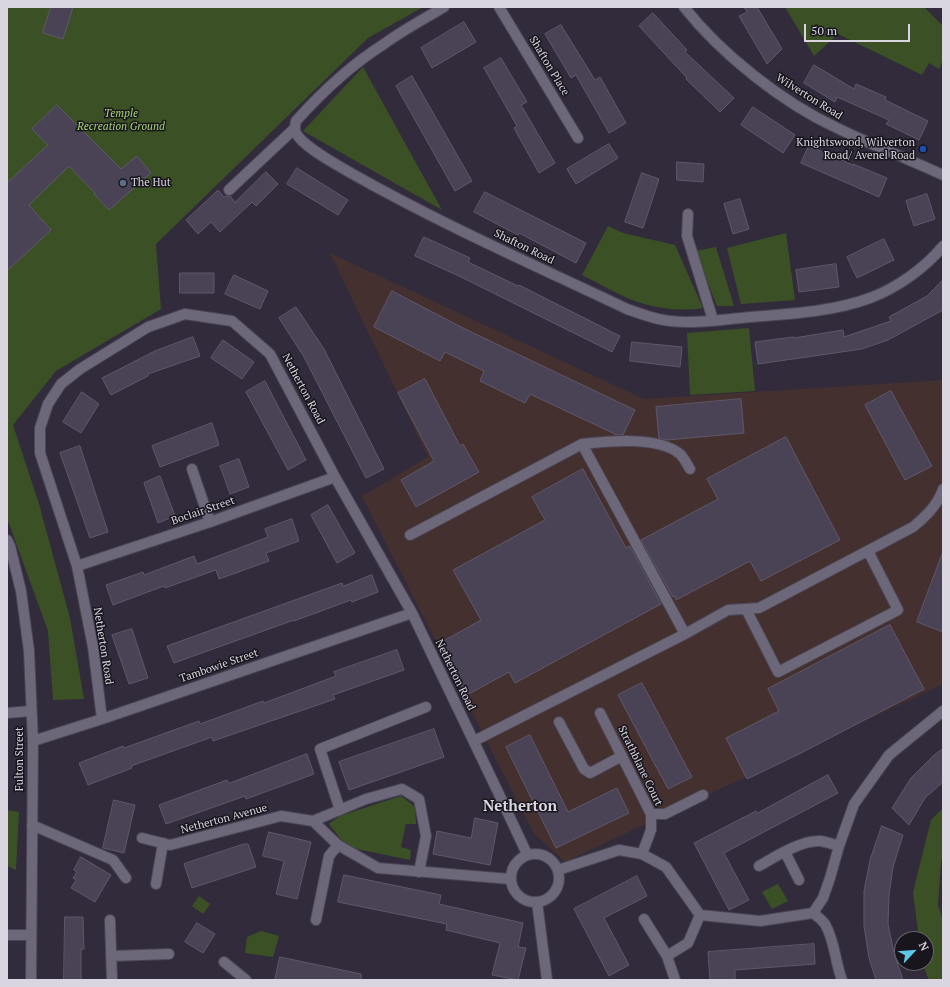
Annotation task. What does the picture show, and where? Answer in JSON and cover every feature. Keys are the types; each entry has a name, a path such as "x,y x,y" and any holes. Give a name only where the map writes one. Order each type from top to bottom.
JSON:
{"street":[{"path":"229,190 294,129 296,121 332,84 385,43 444,7"},
{"name":"Shafton Place","path":"499,7 578,138"},
{"name":"Wilverton Road","path":"684,7 715,41 742,67 802,109 836,128 943,175"},
{"name":"Shafton Road","path":"294,129 304,142 326,158 368,182 467,233 627,309 649,317 670,321 688,322 713,320 842,307 871,298 918,271 943,246"},
{"path":"688,214 687,236 713,320"},
{"name":"Netherton Road","path":"102,719 93,647 77,566 40,453 40,428 48,404 61,384 80,369 148,327 185,314 232,321 270,354 336,477 412,613 527,854"},
{"path":"410,535 582,444 611,441 659,445 671,449 679,454 690,469"},
{"path":"582,444 685,634"},
{"path":"192,468 210,522"},
{"name":"Boclair Street","path":"77,566 210,522 336,477"},
{"path":"474,741 685,634 728,610 759,608 913,528 927,515 941,495 943,489"},
{"name":"Fulton Street","path":"7,540 10,546 21,591 29,651 33,741 30,935 31,980"},
{"path":"746,609 778,672 898,610 868,551"},
{"name":"Tambowie Street","path":"33,741 102,719 412,613"},
{"path":"340,810 320,749 426,708"},
{"path":"7,713 32,711"},
{"path":"813,913 822,898 830,878 838,846 854,804 889,755 943,711"},
{"name":"Strathblane Court","path":"600,713 651,814 651,830 642,854"},
{"path":"560,722 584,769 590,773 622,756"},
{"name":"Netherton Avenue","path":"142,838 170,845 280,816 313,820 366,799 402,789 419,799 426,836 419,872"},
{"path":"651,814 665,814 703,794"},
{"path":"313,820 338,845 378,868 510,879"},
{"path":"32,825 112,860 126,878"},
{"path":"759,866 804,844 820,841 838,846"},
{"path":"156,884 163,844"},
{"path":"316,920 329,856 338,845"},
{"path":"558,870 619,850 642,854 666,867 700,915 760,921 813,913"},
{"path":"785,852 799,880"},
{"path":"534,853 548,857 553,861 558,870 558,886 554,894 546,900 529,902 522,899 513,890 510,879 513,867 519,859 527,854 534,853"},
{"path":"537,902 547,980"},
{"path":"813,913 824,923 830,934 838,970 842,980"},
{"path":"667,956 688,943 700,915"},
{"path":"644,919 667,956 675,980"},
{"path":"110,920 112,980"},
{"path":"7,935 30,935"},
{"path":"111,956 169,954"},
{"path":"224,962 246,980"}],"shaded area":[{"path":"330,253 644,399 943,380 943,684 565,862 534,834 362,496 428,457"}],"green space":[{"name":"Temple Recreation Ground","path":"7,7 423,7 368,38 156,244 161,309 56,371 13,425 39,504 70,618 84,699 53,700 48,631 7,518"},
{"path":"785,7 924,7 943,26 943,59 939,69 929,63 922,75 838,34 814,56"},
{"path":"363,67 442,210 303,131"},
{"path":"608,226 623,233 675,245 703,308 686,310 640,303 582,275"},
{"path":"786,233 795,300 741,304 727,248"},
{"path":"716,247 734,306 717,306 695,251"},
{"path":"749,328 755,391 690,395 687,333"},
{"path":"401,796 415,807 416,824 406,824 401,847 411,850 410,860 347,847 329,824 340,816"},
{"path":"943,808 943,857 941,860 938,905 943,921 943,980 929,980 925,971 934,971 934,931 918,931 913,892 931,820"},
{"path":"7,810 19,812 16,870 7,866"},
{"path":"778,884 788,901 772,909 762,892"},
{"path":"199,896 210,904 203,914 192,906"},
{"path":"261,931 279,936 273,957 245,953 247,937"}],"building":[{"path":"51,7 73,7 63,39 43,33"},
{"path":"744,7 757,7 782,49 767,64 739,16 747,12"},
{"path":"653,13 687,50 685,52 734,98 720,112 686,79 687,78 639,26"},
{"path":"464,22 476,42 432,68 421,48"},
{"path":"561,25 595,80 600,77 626,123 609,133 576,75 571,78 545,34"},
{"path":"501,58 527,102 521,105 555,163 539,173 514,128 517,126 484,68"},
{"path":"814,65 854,89 856,84 886,97 885,100 928,121 919,140 886,124 889,120 837,97 835,102 804,83"},
{"path":"412,76 472,181 455,191 396,86"},
{"path":"57,105 121,169 137,156 151,173 109,210 69,166 29,205 51,230 7,271 7,183 48,145 32,129"},
{"path":"753,107 795,135 783,153 741,125"},
{"path":"609,144 618,158 576,184 567,169"},
{"path":"809,146 887,178 879,197 801,163"},
{"path":"677,162 704,164 703,182 677,180"},
{"path":"297,168 348,200 338,215 287,184"},
{"path":"266,172 278,184 256,206 252,202 220,232 211,222 198,234 186,220 218,190 224,197 230,196 235,202"},
{"path":"642,173 659,179 643,228 625,222"},
{"path":"485,192 586,243 576,263 519,233 518,235 474,212"},
{"path":"927,194 935,219 914,226 906,201"},
{"path":"740,199 749,229 733,234 724,204"},
{"path":"424,237 470,258 468,262 518,286 519,285 620,336 612,352 461,277 415,256"},
{"path":"884,239 894,260 857,278 847,257"},
{"path":"836,264 839,287 799,292 796,270"},
{"path":"180,273 214,273 214,293 180,293"},
{"path":"234,275 268,291 260,309 225,294"},
{"path":"943,280 943,310 888,340 862,349 758,364 755,342 794,338 843,330 844,337 891,321 889,317 927,296"},
{"path":"392,291 465,329 635,410 623,435 617,435 530,394 525,403 480,381 484,371 445,352 440,361 374,327"},
{"path":"296,307 324,349 384,469 366,478 304,357 279,318"},
{"path":"193,337 200,356 148,374 148,376 111,395 102,378 155,351"},
{"path":"223,340 254,362 242,379 211,358"},
{"path":"632,342 682,347 680,367 630,361"},
{"path":"425,379 460,446 463,444 479,472 416,507 401,480 434,461 398,393"},
{"path":"265,381 306,460 288,470 246,392"},
{"path":"891,391 932,466 905,480 865,405"},
{"path":"82,392 99,404 81,433 63,422"},
{"path":"741,399 744,433 667,440 659,438 656,407"},
{"path":"212,423 219,445 160,467 152,446"},
{"path":"786,437 840,540 761,581 750,561 676,600 641,540 718,499 707,479"},
{"path":"80,446 108,532 90,538 60,453"},
{"path":"239,459 249,487 230,494 220,466"},
{"path":"583,469 626,548 630,546 661,604 515,683 509,672 467,695 438,644 481,620 453,570 545,520 532,497"},
{"path":"160,476 175,516 158,523 144,483"},
{"path":"328,505 355,553 337,563 311,515"},
{"path":"292,519 299,541 266,553 269,561 219,579 216,570 165,588 164,586 113,605 106,585 143,572 144,575 194,556 197,564 268,537 265,529"},
{"path":"943,555 943,632 917,622"},
{"path":"372,575 378,592 352,602 351,600 174,663 167,646 342,583 343,586"},
{"path":"890,625 924,689 801,753 747,779 726,738 779,711 768,689"},
{"path":"132,629 148,678 129,684 112,635"},
{"path":"397,650 404,670 333,695 335,699 213,741 212,737 131,766 132,768 88,785 79,763 123,746 124,748 199,721 200,724 263,701 264,703 336,676 334,672"},
{"path":"642,683 692,777 668,789 618,695"},
{"path":"434,729 444,757 349,790 339,762"},
{"path":"530,735 568,812 617,788 629,813 556,848 506,747"},
{"path":"943,749 943,782 925,798 909,825 892,808 911,778 933,756"},
{"path":"307,754 314,774 246,799 245,796 166,824 159,805 227,780 229,783"},
{"path":"828,775 838,793 724,853 749,900 729,910 694,843 756,811 757,813"},
{"path":"114,800 135,805 124,853 103,848"},
{"path":"475,818 498,823 490,865 433,854 437,831 471,838"},
{"path":"882,826 903,835 893,867 889,895 888,924 894,953 894,971 900,971 903,980 876,980 869,958 864,926 864,891 870,860"},
{"path":"269,832 311,842 297,899 276,894 284,861 263,856"},
{"path":"248,844 256,867 192,888 184,864"},
{"path":"81,857 111,875 95,902 71,888 76,880 73,878 77,872 74,870"},
{"path":"344,875 441,895 439,904 523,923 518,947 526,948 518,980 492,975 500,943 446,930 447,924 338,902"},
{"path":"637,876 647,896 604,918 629,965 609,976 574,909"},
{"path":"65,917 83,917 84,949 81,949 81,980 64,980"},
{"path":"197,923 215,934 203,953 185,942"},
{"path":"814,944 815,964 735,970 735,980 710,980 708,952"},
{"path":"280,957 361,974 361,980 275,980"}],"place":[{"name":"Knightswood, Wilverton Road/ Avenel Road","path":"923,149"},
{"name":"The Hut","path":"123,183"}],"district":[{"name":"Netherton","path":"520,807"}]}
